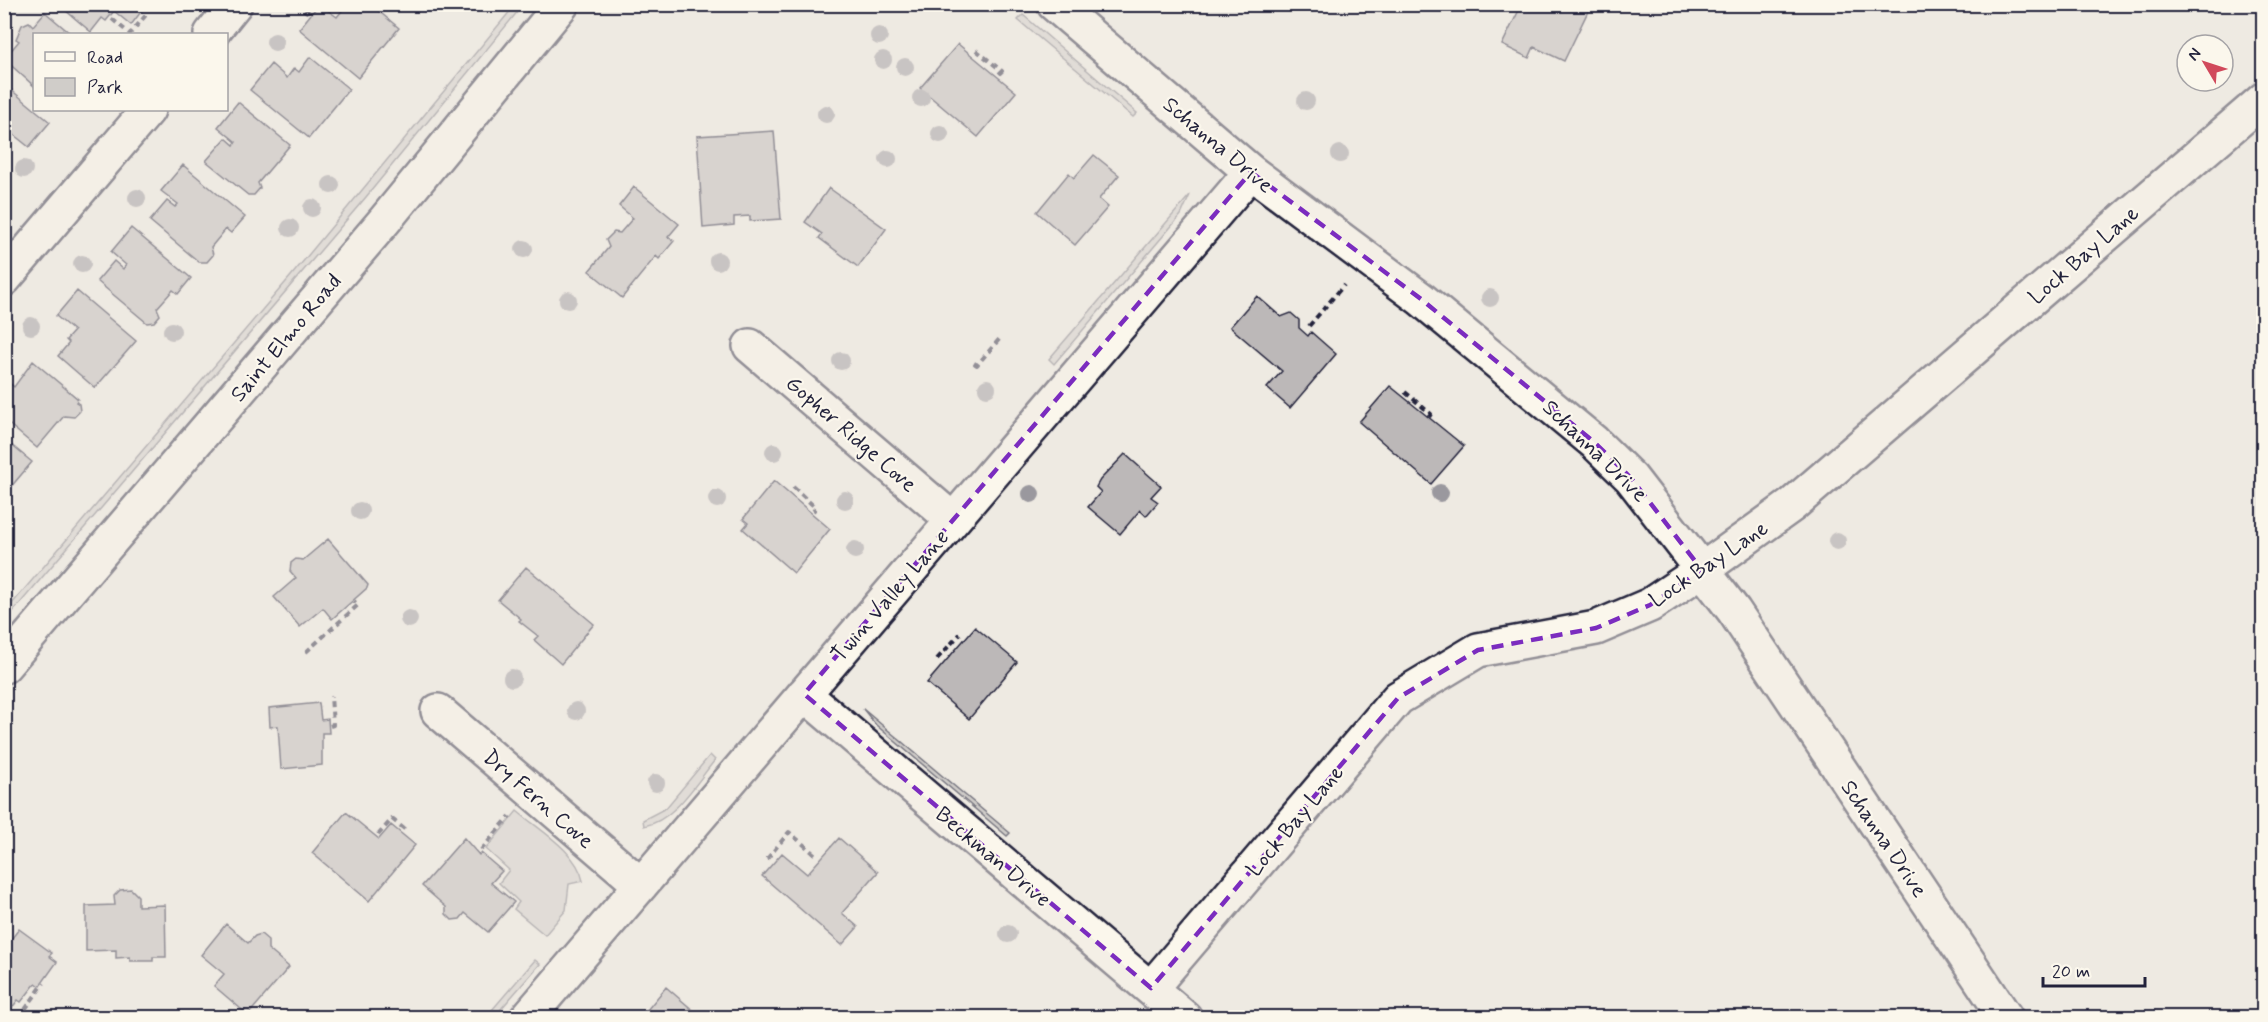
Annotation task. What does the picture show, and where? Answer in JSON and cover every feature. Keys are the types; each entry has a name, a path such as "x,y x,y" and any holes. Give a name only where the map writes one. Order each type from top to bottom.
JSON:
{"street":[{"path":"212,33 235,4"},
{"name":"Saint Elmo Road","path":"4,666 385,220 562,4"},
{"name":"Schanna Drive","path":"1054,4 1251,172 1421,299 1594,442 1632,478 1734,611 2006,1017"},
{"name":"Lock Bay Lane","path":"1151,988 1398,698 1478,650 1596,628 1650,605 1702,570 1792,505 2264,99"},
{"path":"4,279 147,111"},
{"name":"Twin Valley Lane","path":"527,1017 1251,172"},
{"name":"Gopher Ridge Cove","path":"750,346 953,520"},
{"name":"Beckman Drive","path":"804,694 1185,1017"},
{"name":"Dry Fern Cove","path":"438,711 641,885"}],"path":[{"path":"305,13 312,4"},
{"path":"332,4 340,11"},
{"path":"131,33 146,15"},
{"path":"111,19 129,33"},
{"path":"976,50 1002,71 998,75"},
{"path":"1309,326 1344,285"},
{"path":"974,363 977,365 1002,336"},
{"path":"1406,392 1431,414 1429,417"},
{"path":"793,487 816,508 813,511"},
{"path":"306,652 358,605 354,601"},
{"path":"938,659 960,634"},
{"path":"330,726 333,725 331,696"},
{"path":"481,850 516,809"},
{"path":"378,835 392,819 408,832"},
{"path":"767,859 789,832 818,857"},
{"path":"19,1017 44,983"}],"highlighted area":[{"path":"1251,172 1421,299 1594,442 1631,478 1702,570 1650,605 1596,628 1478,650 1398,698 1151,988 804,694"}],"green space":[{"path":"516,4 523,5 366,197 5,621 5,612 291,276"},
{"path":"1023,15 1137,113 1133,117 1018,20"},
{"path":"1190,195 1181,215 1054,364 1049,359"},
{"path":"863,709 1010,833 1007,836 876,725"},
{"path":"710,755 715,760 684,800 665,817 644,826 643,820 666,808"},
{"path":"517,811 565,851 579,870 583,881 569,884 566,910 545,935 514,909 519,902 499,883 509,870 486,849"},
{"path":"535,960 540,964 494,1017 486,1017"}],"building":[{"path":"58,4 147,4 131,25 114,11 106,21 102,18 91,32"},
{"path":"319,4 337,17 345,7 349,10 354,4 370,4 399,28 358,78 299,29"},
{"path":"1522,4 1584,4 1590,7 1564,61 1534,47 1529,58 1502,45"},
{"path":"45,12 70,33 33,33 33,85 4,59 19,41 16,39 22,25 29,22 33,26"},
{"path":"958,44 1016,92 978,137 920,88"},
{"path":"310,57 349,89 309,138 250,90 271,64 287,78 294,68 299,72"},
{"path":"4,84 33,108 33,111 37,111 50,122 29,147 4,127"},
{"path":"238,102 290,145 258,183 260,188 254,195 248,195 206,161 226,138 234,145 236,142 218,127"},
{"path":"774,131 781,219 750,221 750,216 734,217 734,225 703,228 697,136"},
{"path":"1094,155 1119,175 1099,199 1108,207 1075,245 1037,212 1069,173 1074,178"},
{"path":"183,165 245,217 231,233 226,229 211,247 213,255 207,262 199,262 150,221 167,201 175,207 178,204 161,191"},
{"path":"634,187 679,224 668,237 674,241 659,259 656,256 622,298 589,271 609,247 606,240 614,232 620,233 633,218 619,206"},
{"path":"829,188 886,229 858,267 819,238 822,234 805,222"},
{"path":"131,228 191,278 178,294 173,290 157,308 160,315 154,322 147,323 97,281 114,261 123,269 126,265 111,252"},
{"path":"77,291 136,341 95,388 58,356 69,343 66,340 74,331 56,316"},
{"path":"1257,296 1281,317 1291,313 1299,320 1299,328 1308,336 1311,332 1336,354 1290,408 1267,388 1282,371 1230,327"},
{"path":"33,361 78,399 76,402 79,404 80,411 74,417 64,416 37,448 4,420 4,378 14,387"},
{"path":"1390,386 1464,446 1431,484 1359,422"},
{"path":"4,439 32,462 4,495"},
{"path":"1125,454 1161,486 1151,497 1158,502 1146,516 1140,510 1120,534 1088,507 1101,492 1096,487 1100,480"},
{"path":"774,481 830,529 794,573 743,529 748,523 743,519"},
{"path":"328,539 368,585 332,619 323,608 300,627 274,597 296,578 290,571 291,563 296,559 303,560"},
{"path":"526,567 594,624 561,664 534,640 538,636 498,600"},
{"path":"975,627 1017,662 969,719 927,683"},
{"path":"319,703 321,720 328,719 329,733 322,733 322,765 281,769 278,726 270,727 269,708"},
{"path":"346,812 379,839 391,825 415,845 369,901 312,853"},
{"path":"464,838 479,855 481,853 502,871 491,883 514,902 488,932 465,913 460,919 452,920 446,914 446,907 422,886"},
{"path":"839,838 878,872 842,913 858,927 842,945 762,876 782,853 807,874"},
{"path":"131,889 138,896 138,906 165,905 166,957 153,957 153,961 130,961 130,957 116,958 116,950 86,951 86,906 115,905 114,896 120,890"},
{"path":"226,924 248,943 261,934 268,940 268,949 289,967 248,1015 214,986 224,974 201,955"},
{"path":"19,929 52,953 49,956 57,962 40,986 36,983 21,1002 18,1000 4,1018 4,948"},
{"path":"666,987 702,1018 644,1018 643,1015"}]}
